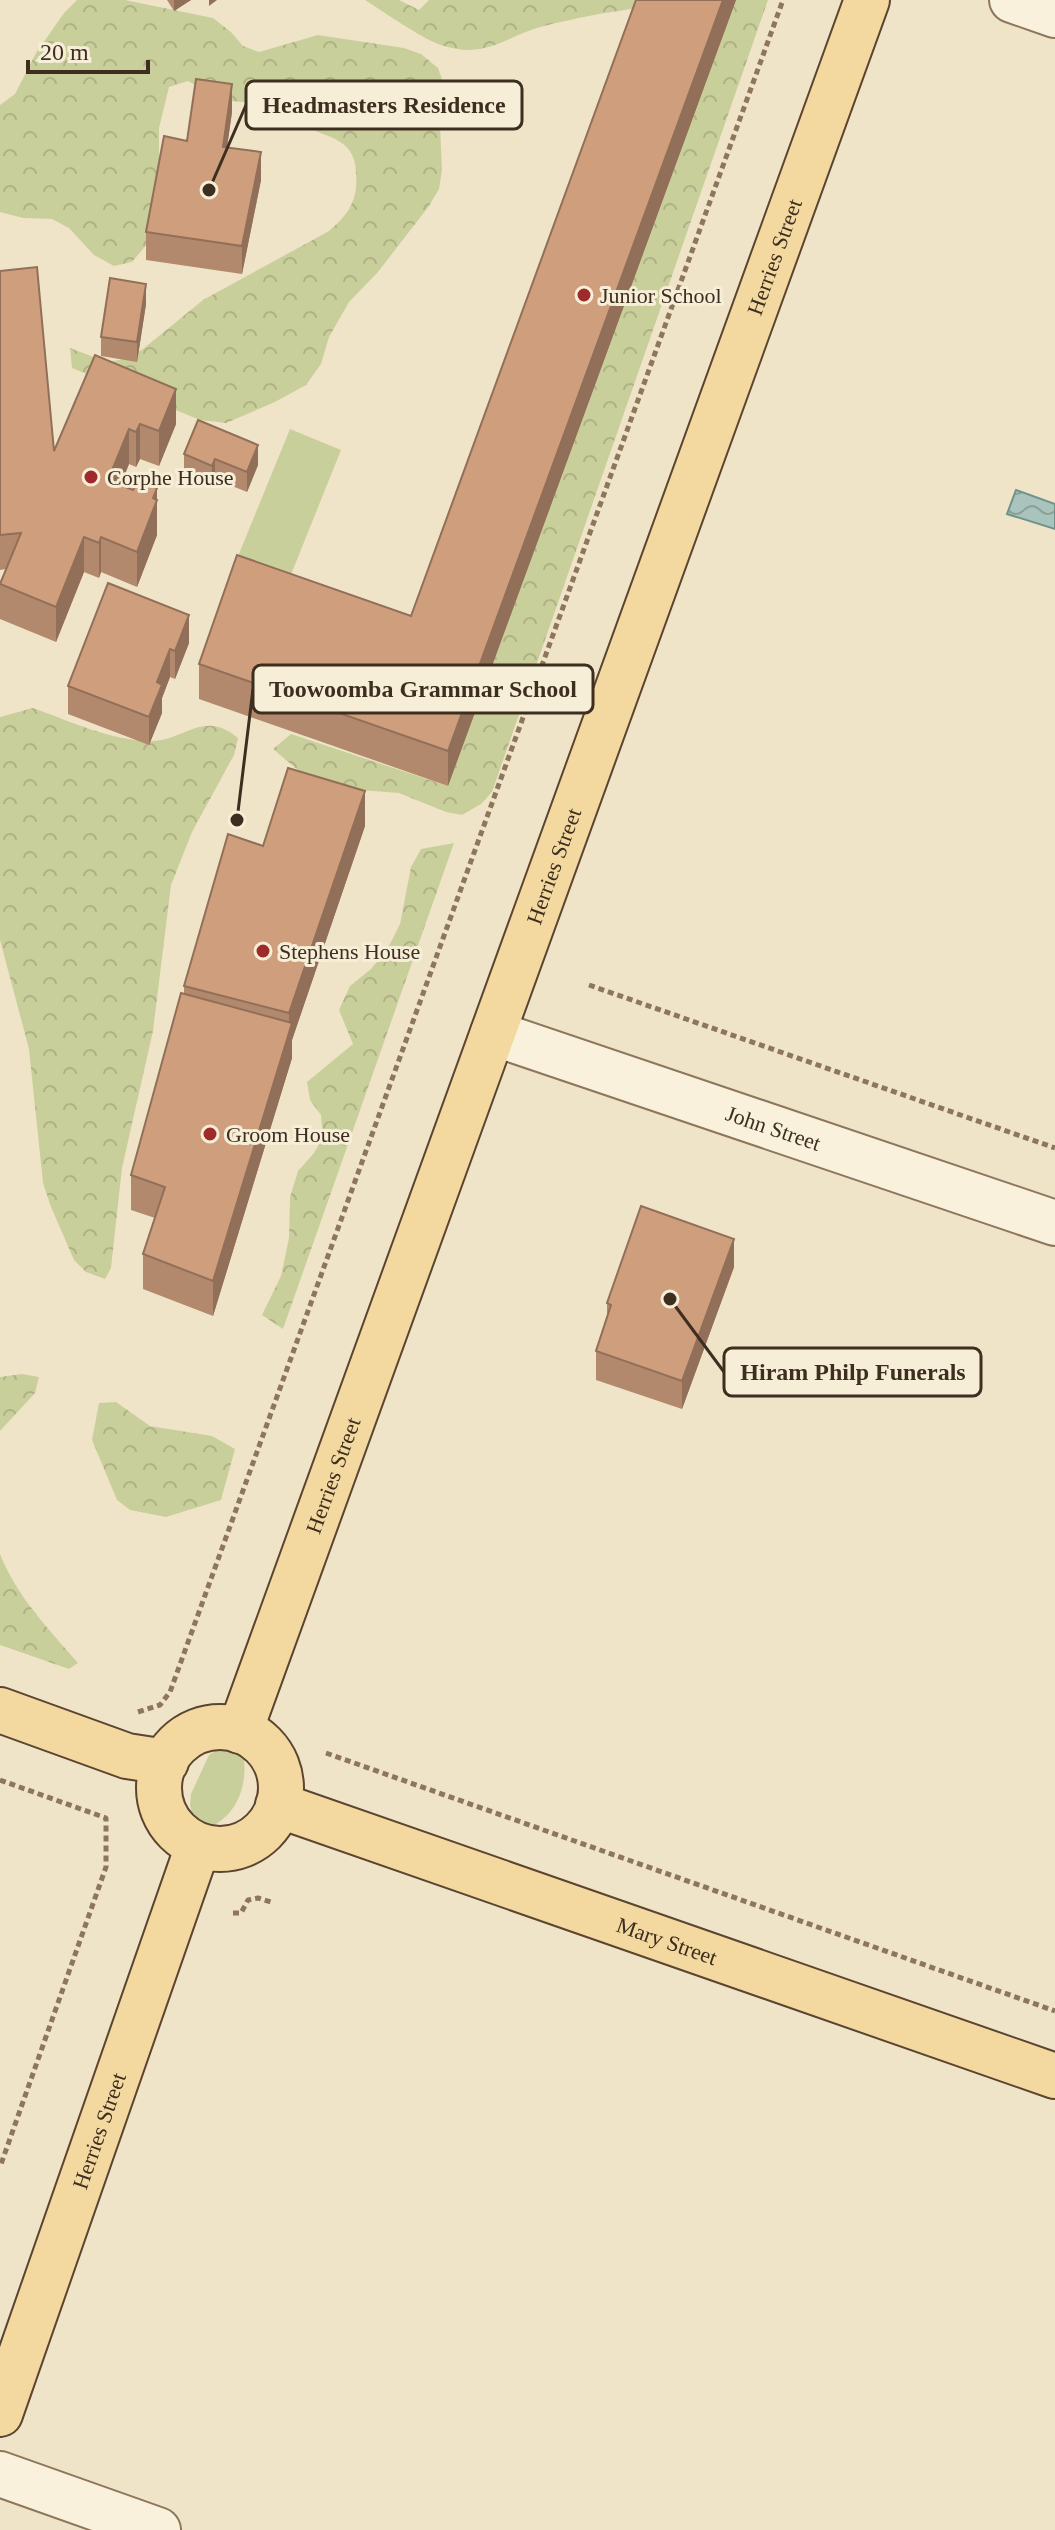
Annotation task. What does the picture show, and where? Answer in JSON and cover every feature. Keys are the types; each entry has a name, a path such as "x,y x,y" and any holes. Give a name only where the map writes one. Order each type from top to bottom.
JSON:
{"main road":[{"name":"Herries Street","path":"240,1731 867,0"},
{"path":"0,1710 127,1756 166,1762"},
{"path":"223,1727 240,1731 263,1745 277,1768 280,1786 278,1805 264,1830 240,1846 211,1849 198,1846 182,1837 170,1825 162,1810 159,1788 166,1762 175,1745 205,1728 223,1727"},
{"name":"Mary Street","path":"278,1805 1055,2076"},
{"name":"Herries Street","path":"0,2414 198,1846"}],"street":[{"path":"1012,0 1055,15"},
{"name":"John Street","path":"493,1033 1055,1223"},
{"path":"0,2474 158,2530"}],"path":[{"path":"141,1712 160,1705 170,1692 783,0"},
{"path":"589,985 1055,1148"},
{"path":"326,1753 1055,2011"},
{"path":"0,1780 106,1818 106,1867 0,2167"},
{"path":"233,1913 241,1913 248,1900 258,1898 271,1902"}],"green space":[{"path":"77,0 125,0 213,18 243,46 259,52 318,35 404,48 421,54 438,68 445,88 440,125 442,170 439,189 429,206 378,272 349,302 329,337 321,364 306,385 226,423 200,420 72,368 70,348 107,362 125,359 143,349 203,300 329,231 342,219 354,199 356,168 351,152 333,138 302,124 274,99 229,100 188,81 169,87 159,128 159,177 148,243 132,262 114,266 94,255 69,228 52,219 23,218 0,212 0,105 15,94 36,53"},
{"path":"365,0 399,0 419,10 429,0 639,0 640,8 544,26 496,45 473,50 436,43"},
{"path":"735,0 768,0 492,792 481,804 462,815 446,812 399,793 334,788 299,771 273,749 291,734 448,786"},
{"path":"290,429 341,450 286,587 234,566"},
{"path":"33,708 121,738 152,741 195,728 215,726 238,738 234,755 192,832 171,885 153,1031 122,1168 111,1268 105,1279 86,1272 74,1260 43,1183 29,1049 0,940 0,717"},
{"path":"454,843 283,1329 262,1315 281,1276 289,1238 290,1197 298,1171 323,1137 321,1115 310,1100 307,1082 353,1044 339,1010 350,986 371,969 388,948 400,924 411,867 421,849"},
{"path":"22,1374 39,1377 35,1393 0,1431 0,1377"},
{"path":"116,1402 150,1426 212,1436 235,1449 221,1500 166,1517 130,1510 117,1500 92,1440 99,1403"},
{"path":"0,1554 24,1598 78,1663 69,1669 0,1645"},
{"path":"220,1748 233,1750 244,1759 244,1779 234,1807 212,1826 194,1818 190,1806 191,1794 209,1755"}],"water":[{"path":"1016,490 1055,504 1055,529 1007,514"}],"building":[{"name":"Junior School","path":"636,0 723,0 448,751 199,664 237,555 411,616"},
{"path":"196,79 232,84 223,147 261,152 242,246 146,232 164,136 187,141"},
{"name":"Corphe House","path":"37,267 54,451 95,355 176,389 159,431 140,424 136,432 129,429 108,480 133,490 137,480 157,488 153,498 157,500 137,552 101,537 99,543 84,537 56,607 0,584 21,533 0,535 0,271"},
{"path":"110,278 146,284 137,342 101,337"},
{"path":"198,420 258,445 247,472 215,459 212,466 184,454"},
{"path":"108,583 189,615 175,651 170,649 157,682 162,685 149,717 68,686"},
{"name":"Stephens House","path":"288,768 365,791 289,1013 184,986 228,834 263,846"},
{"name":"Groom House","path":"181,993 292,1023 213,1281 143,1254 165,1187 131,1175"},
{"path":"641,1206 734,1239 682,1381 596,1351 611,1305 607,1303"}],"place":[{"name":"Headmasters Residence","path":"209,190"},
{"name":"Junior School","path":"584,295"},
{"name":"Corphe House","path":"91,477"},
{"name":"Toowoomba Grammar School","path":"237,820"},
{"name":"Stephens House","path":"263,951"},
{"name":"Groom House","path":"210,1134"},
{"name":"Hiram Philp Funerals","path":"670,1299"}]}
